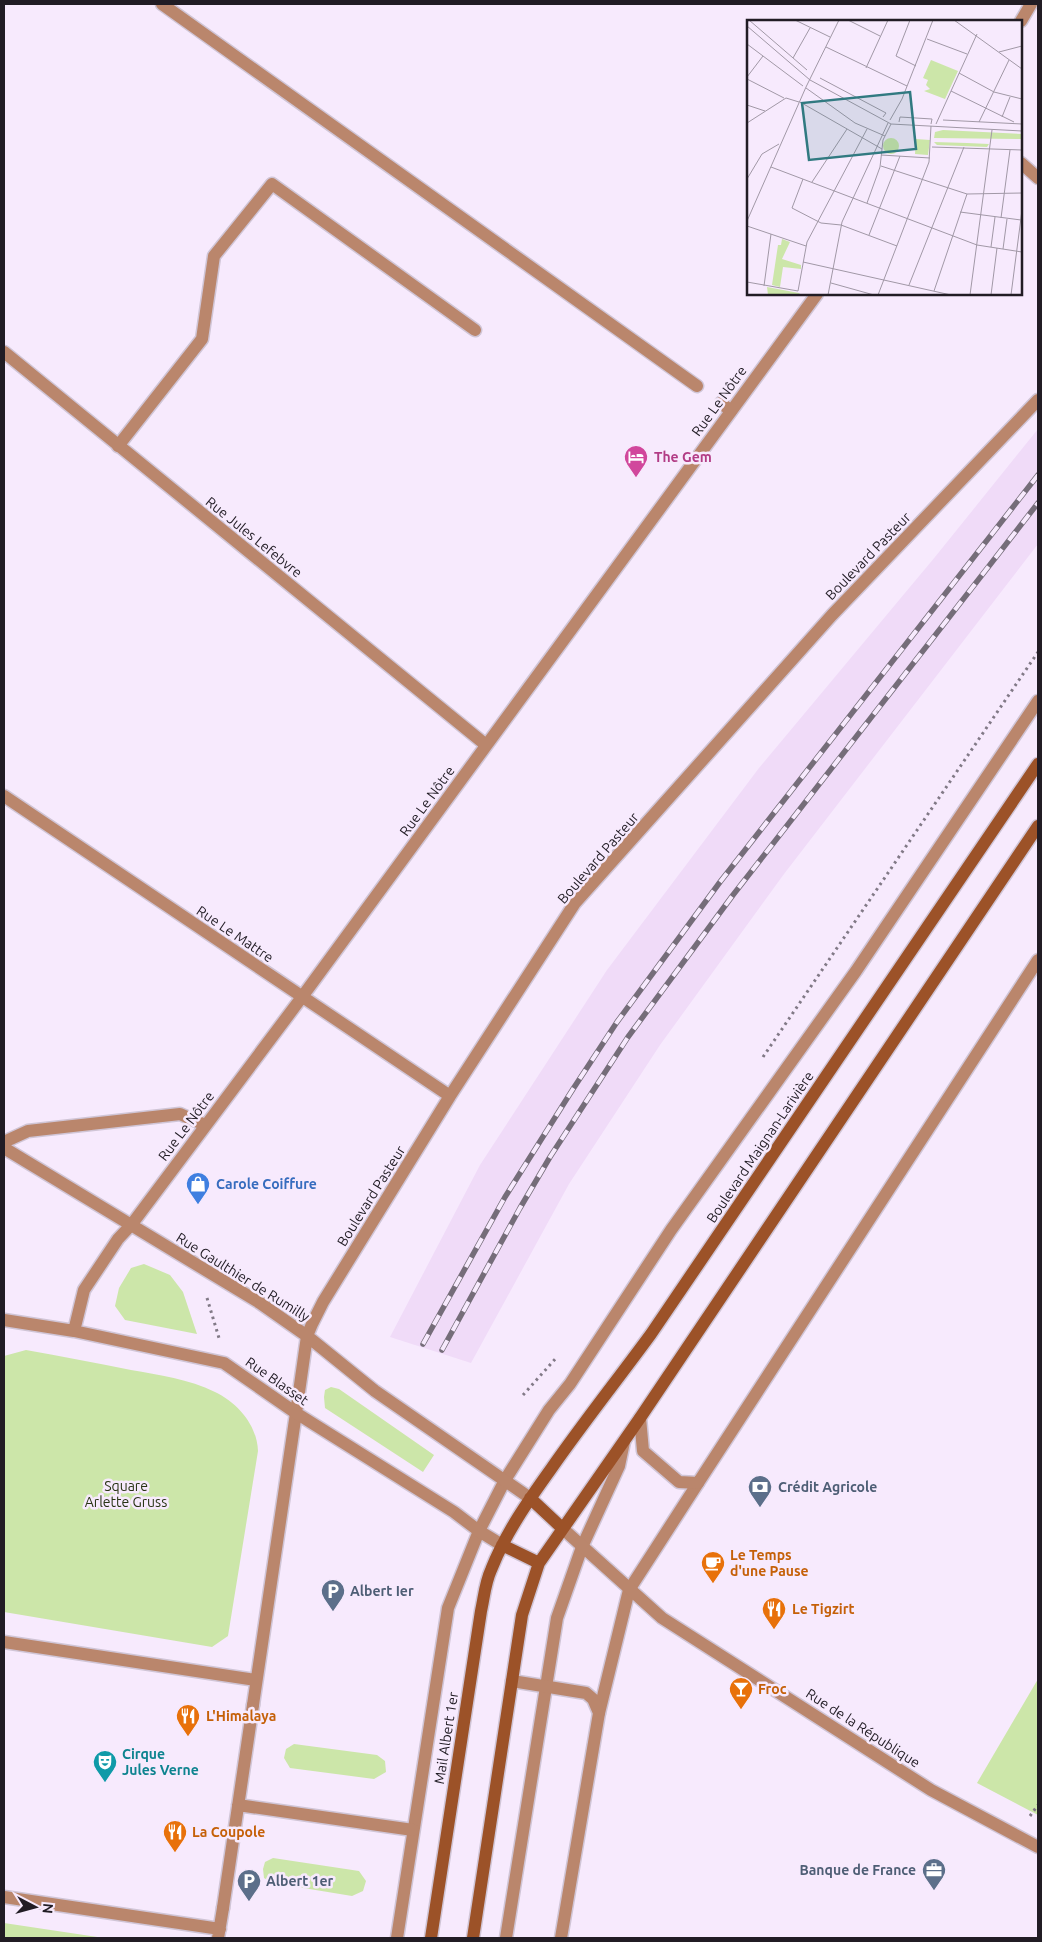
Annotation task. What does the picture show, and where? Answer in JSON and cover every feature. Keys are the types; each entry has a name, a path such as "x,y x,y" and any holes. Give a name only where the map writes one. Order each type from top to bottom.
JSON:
{"main road":[{"name":"Boulevard Maignan-Larivière","path":"502,1545 530,1498 585,1420 651,1334 1038,764"},
{"path":"474,1938 522,1615 539,1563 624,1442 1038,826"},
{"path":"530,1498 562,1528"},
{"path":"502,1545 539,1563"},
{"name":"Mail Albert 1er","path":"431,1938 480,1611 490,1572 502,1545"}],"street":[{"path":"162,4 697,386"},
{"path":"1022,20 1031,4"},
{"path":"1022,164 1038,178"},
{"path":"118,446 202,340 214,256 272,184 475,330"},
{"name":"Rue Le Nôtre","path":"74,1331 84,1290 118,1239 132,1224 302,997 486,745 726,407 815,295"},
{"name":"Rue Jules Lefebvre","path":"4,352 486,745"},
{"name":"Boulevard Pasteur","path":"219,1934 308,1336 323,1302 450,1096 575,903 832,616 1038,400"},
{"path":"396,1938 448,1608 479,1531 505,1480 549,1410 570,1384 671,1230 856,971 1038,701"},
{"name":"Rue Le Mattre","path":"4,796 450,1096"},
{"path":"561,1938 599,1713 629,1590 1038,960"},
{"path":"4,1142 28,1131 180,1114 205,1125"},
{"name":"Rue Gaulthier de Rumilly","path":"4,1148 260,1303 308,1336 375,1391 530,1498"},
{"name":"Rue Blasset","path":"4,1320 74,1331 224,1363 296,1413 454,1512 502,1545"},
{"path":"640,1418 643,1451 679,1482 698,1483"},
{"path":"506,1938 557,1618 582,1547 619,1466 624,1442"},
{"name":"Rue de la République","path":"562,1528 662,1618 931,1790 1038,1847"},
{"path":"4,1642 256,1680"},
{"path":"512,1681 586,1693 594,1700 599,1713"},
{"path":"238,1805 413,1830"},
{"path":"4,1897 219,1934"}],"path":[{"path":"762,1058 1038,652"},
{"path":"195,1265 213,1313 224,1363"},
{"path":"523,1395 559,1355"}],"shaded area":[{"path":"1038,429 1038,544 784,874 660,1045 569,1184 471,1363 390,1337 480,1165 607,970 759,768 935,557"}],"green space":[{"path":"144,1264 170,1275 183,1292 197,1334 125,1320 115,1306 119,1288 131,1268"},
{"name":"Square Arlette Gruss","path":"26,1350 163,1376 195,1384 215,1392 231,1402 245,1416 254,1432 258,1451 228,1636 212,1647 4,1612 4,1356"},
{"path":"331,1387 339,1389 434,1455 423,1472 325,1408 325,1390"},
{"path":"1038,1679 1038,1815 977,1783"},
{"path":"294,1744 377,1755 385,1761 386,1772 374,1779 290,1768 284,1758 286,1749"},
{"path":"273,1858 359,1871 366,1881 363,1891 352,1896 273,1883 264,1878 263,1869 265,1862"},
{"path":"4,1923 104,1938 4,1938"}],"railway":[{"path":"423,1344 505,1197 617,1022 720,882 1038,475"},
{"path":"442,1350 550,1157 628,1037 733,895 1038,503"}],"place":[{"name":"The Gem","path":"636,478"},
{"name":"Carole Coiffure","path":"198,1205"},
{"name":"Crédit Agricole","path":"760,1508"},
{"name":"Le Temps d'une Pause","path":"713,1584"},
{"name":"Albert Ier","path":"333,1612"},
{"name":"Le Tigzirt","path":"774,1630"},
{"name":"Froc","path":"741,1710"},
{"name":"L'Himalaya","path":"188,1737"},
{"name":"Cirque Jules Verne","path":"105,1783"},
{"name":"La Coupole","path":"175,1853"},
{"name":"Banque de France","path":"934,1891"},
{"name":"Albert 1er","path":"249,1902"}]}
